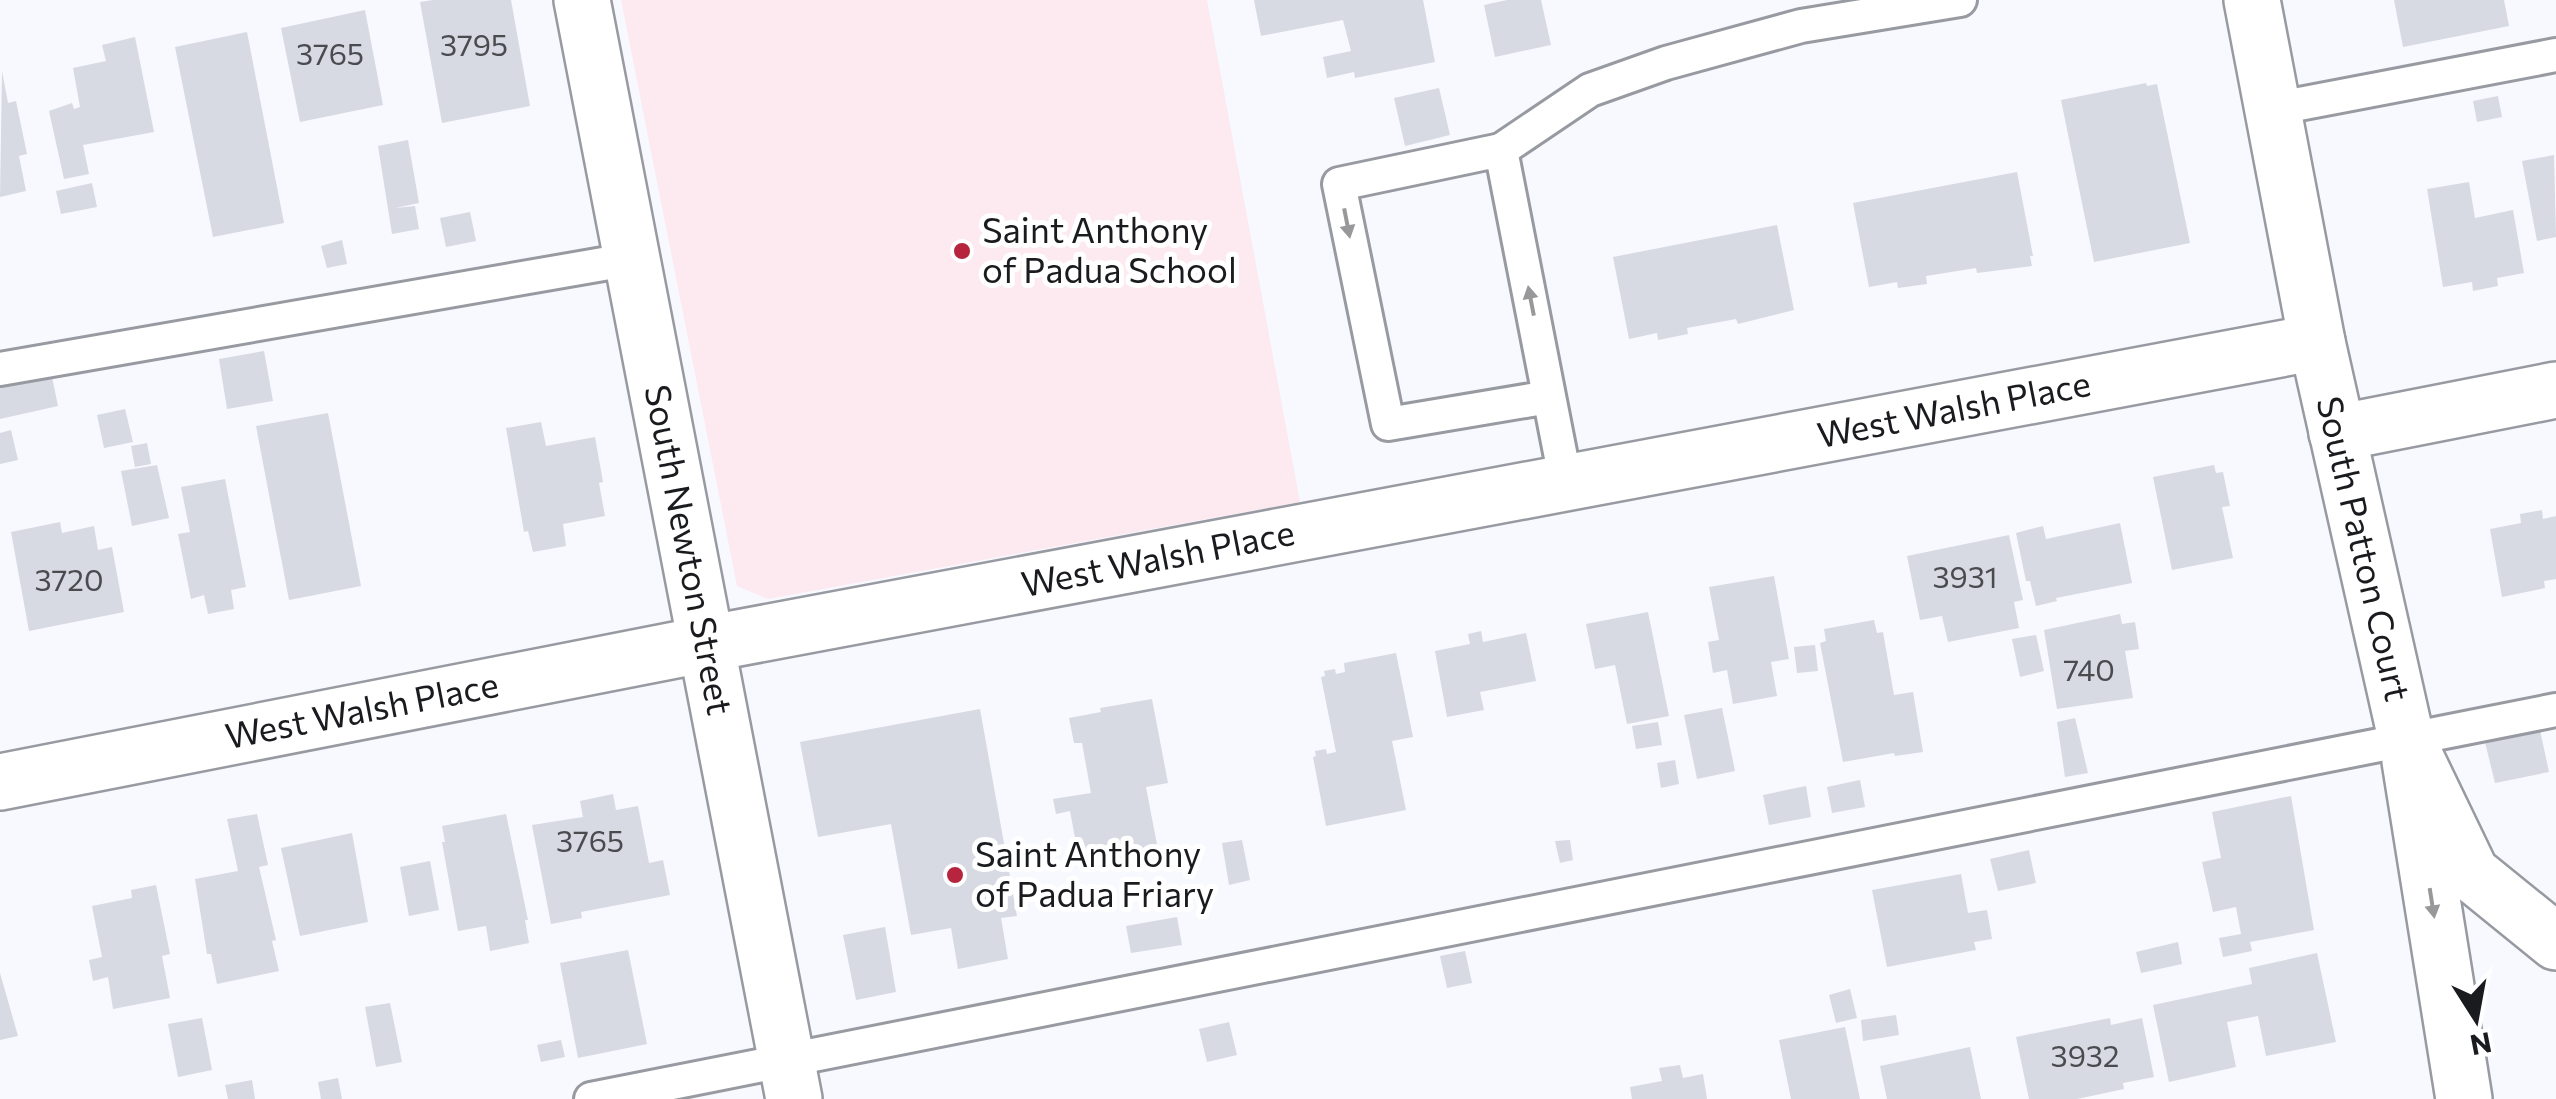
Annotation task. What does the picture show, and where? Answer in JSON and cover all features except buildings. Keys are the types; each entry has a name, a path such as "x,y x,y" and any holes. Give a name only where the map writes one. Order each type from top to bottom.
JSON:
{"street":[{"name":"South Newton Street","path":"582,0 791,1081"},
{"name":"South Patton Court","path":"2252,0 2317,342 2406,738 2464,1099"},
{"name":"West Walsh Place","path":"0,782 706,644 2317,342"},
{"path":"2338,433 2556,390"},
{"path":"2406,738 2471,872 2556,942"}],"lane":[{"path":"1550,396 1388,424 1339,184 1502,150 1590,90 1666,62 1801,26 1960,0"},
{"path":"2273,108 2556,55"},
{"path":"1502,150 1566,483"},
{"path":"0,369 632,259"},
{"path":"591,1099 791,1081 2406,738 2556,710"}],"shaded area":[{"name":"Saint Anthony of Padua School","path":"621,0 1207,0 1300,502 768,599 737,586"}],"place":[{"name":"Saint Anthony of Padua School","path":"962,251"},
{"name":"Saint Anthony of Padua Friary","path":"955,875"}]}
